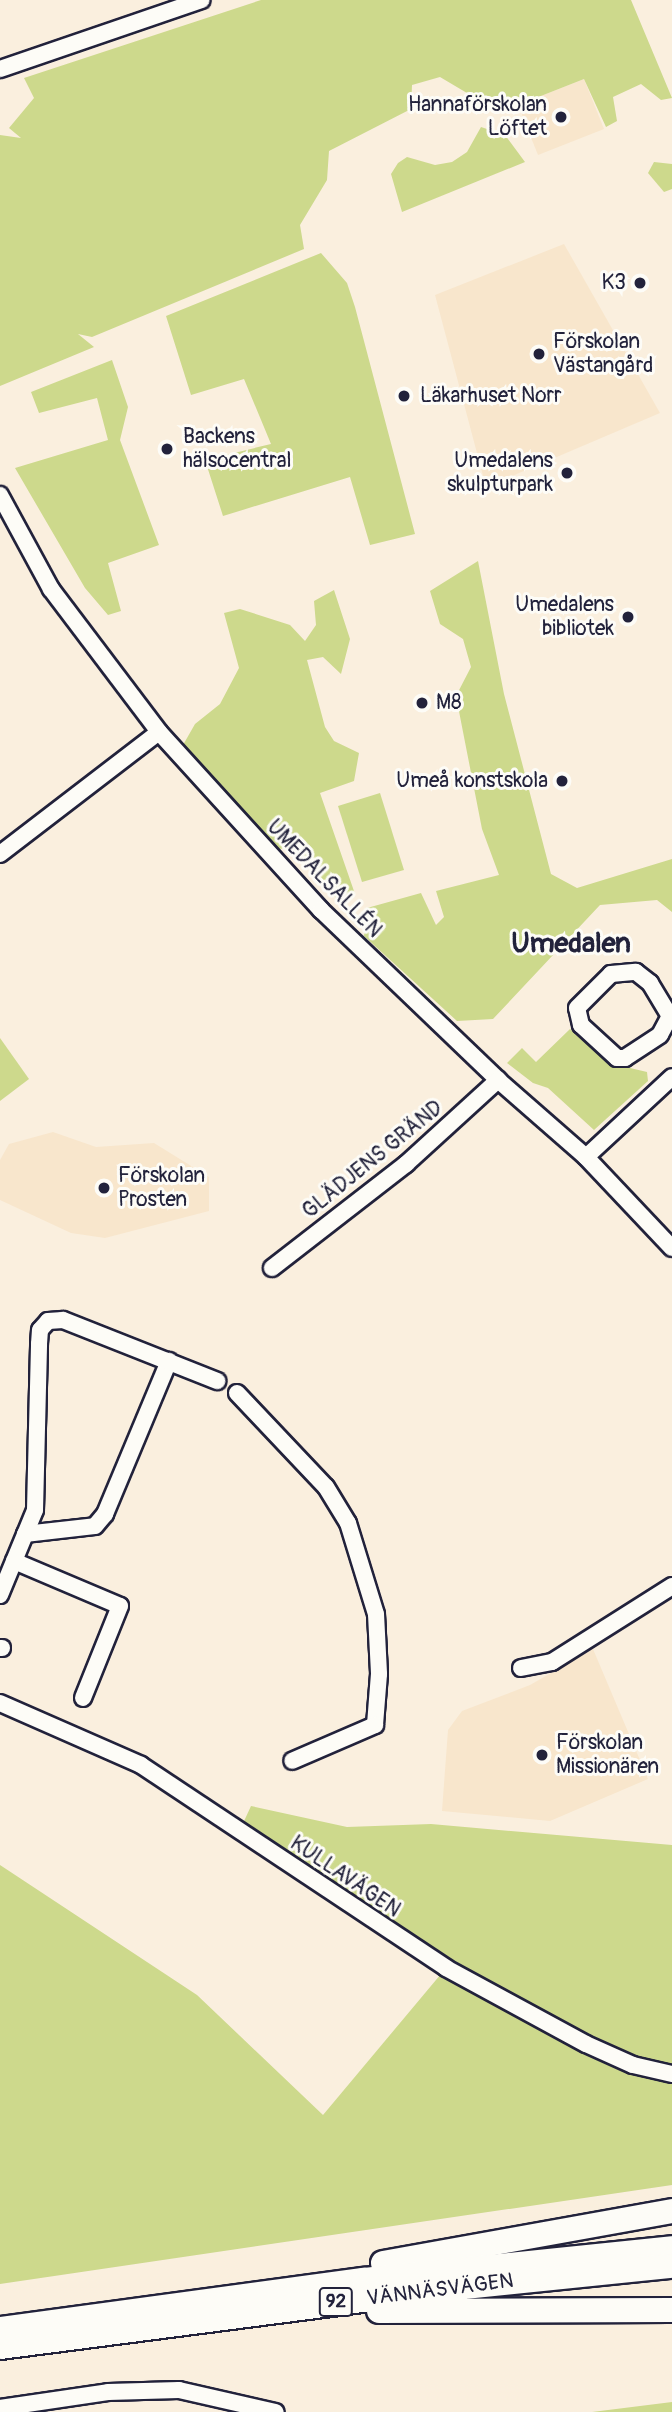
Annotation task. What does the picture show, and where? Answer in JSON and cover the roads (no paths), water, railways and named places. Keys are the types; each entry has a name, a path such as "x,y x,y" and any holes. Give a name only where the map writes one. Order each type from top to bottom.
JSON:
{"highway":[{"path":"204,2302 292,2278 672,2211"},
{"name":"VÄNNÄSVÄGEN","path":"0,2329 204,2302 672,2248"},
{"name":"VÄNNÄSVÄGEN","path":"0,2347 295,2307 672,2266"},
{"path":"295,2307 672,2310"}],"street":[{"path":"0,69 202,0"},
{"name":"UMEDALSALLÉN","path":"0,495 51,589 159,732 321,910 498,1080 586,1157 672,1248"},
{"path":"0,855 159,732"},
{"path":"636,972 669,1009 660,1035 637,1052 617,1058 581,1025 577,1008 611,974 636,972"},
{"path":"660,1035 672,1048"},
{"path":"586,1157 672,1076"},
{"name":"GLÄDJENS GRÄND","path":"272,1268 406,1164 498,1080"},
{"path":"0,1595 25,1534 38,1488 40,1330 48,1321 63,1320 217,1381"},
{"path":"25,1534 94,1527 105,1514 169,1361"},
{"path":"237,1393 326,1487 348,1523 376,1614 379,1674 375,1725 292,1761"},
{"path":"14,1560 120,1606 82,1698"},
{"path":"521,1668 552,1662 672,1586"},
{"name":"KULLAVÄGEN","path":"0,1703 141,1765 446,1968 586,2044 633,2065 672,2074"},
{"path":"0,2408 108,2392 178,2390 276,2412"}],"place":[{"name":"Hannaförskolan Löftet","path":"561,117"},
{"name":"K3","path":"640,283"},
{"name":"Förskolan Västangård","path":"539,354"},
{"name":"Läkarhuset Norr","path":"404,396"},
{"name":"Backens hälsocentral","path":"167,449"},
{"name":"Umedalens skulpturpark","path":"567,473"},
{"name":"Umedalens bibliotek","path":"628,617"},
{"name":"M8","path":"422,703"},
{"name":"Umeå konstskola","path":"562,781"},
{"name":"Förskolan Prosten","path":"104,1188"},
{"name":"Förskolan Missionären","path":"542,1755"}],"district":[{"name":"Umedalen","path":"571,944"}]}
